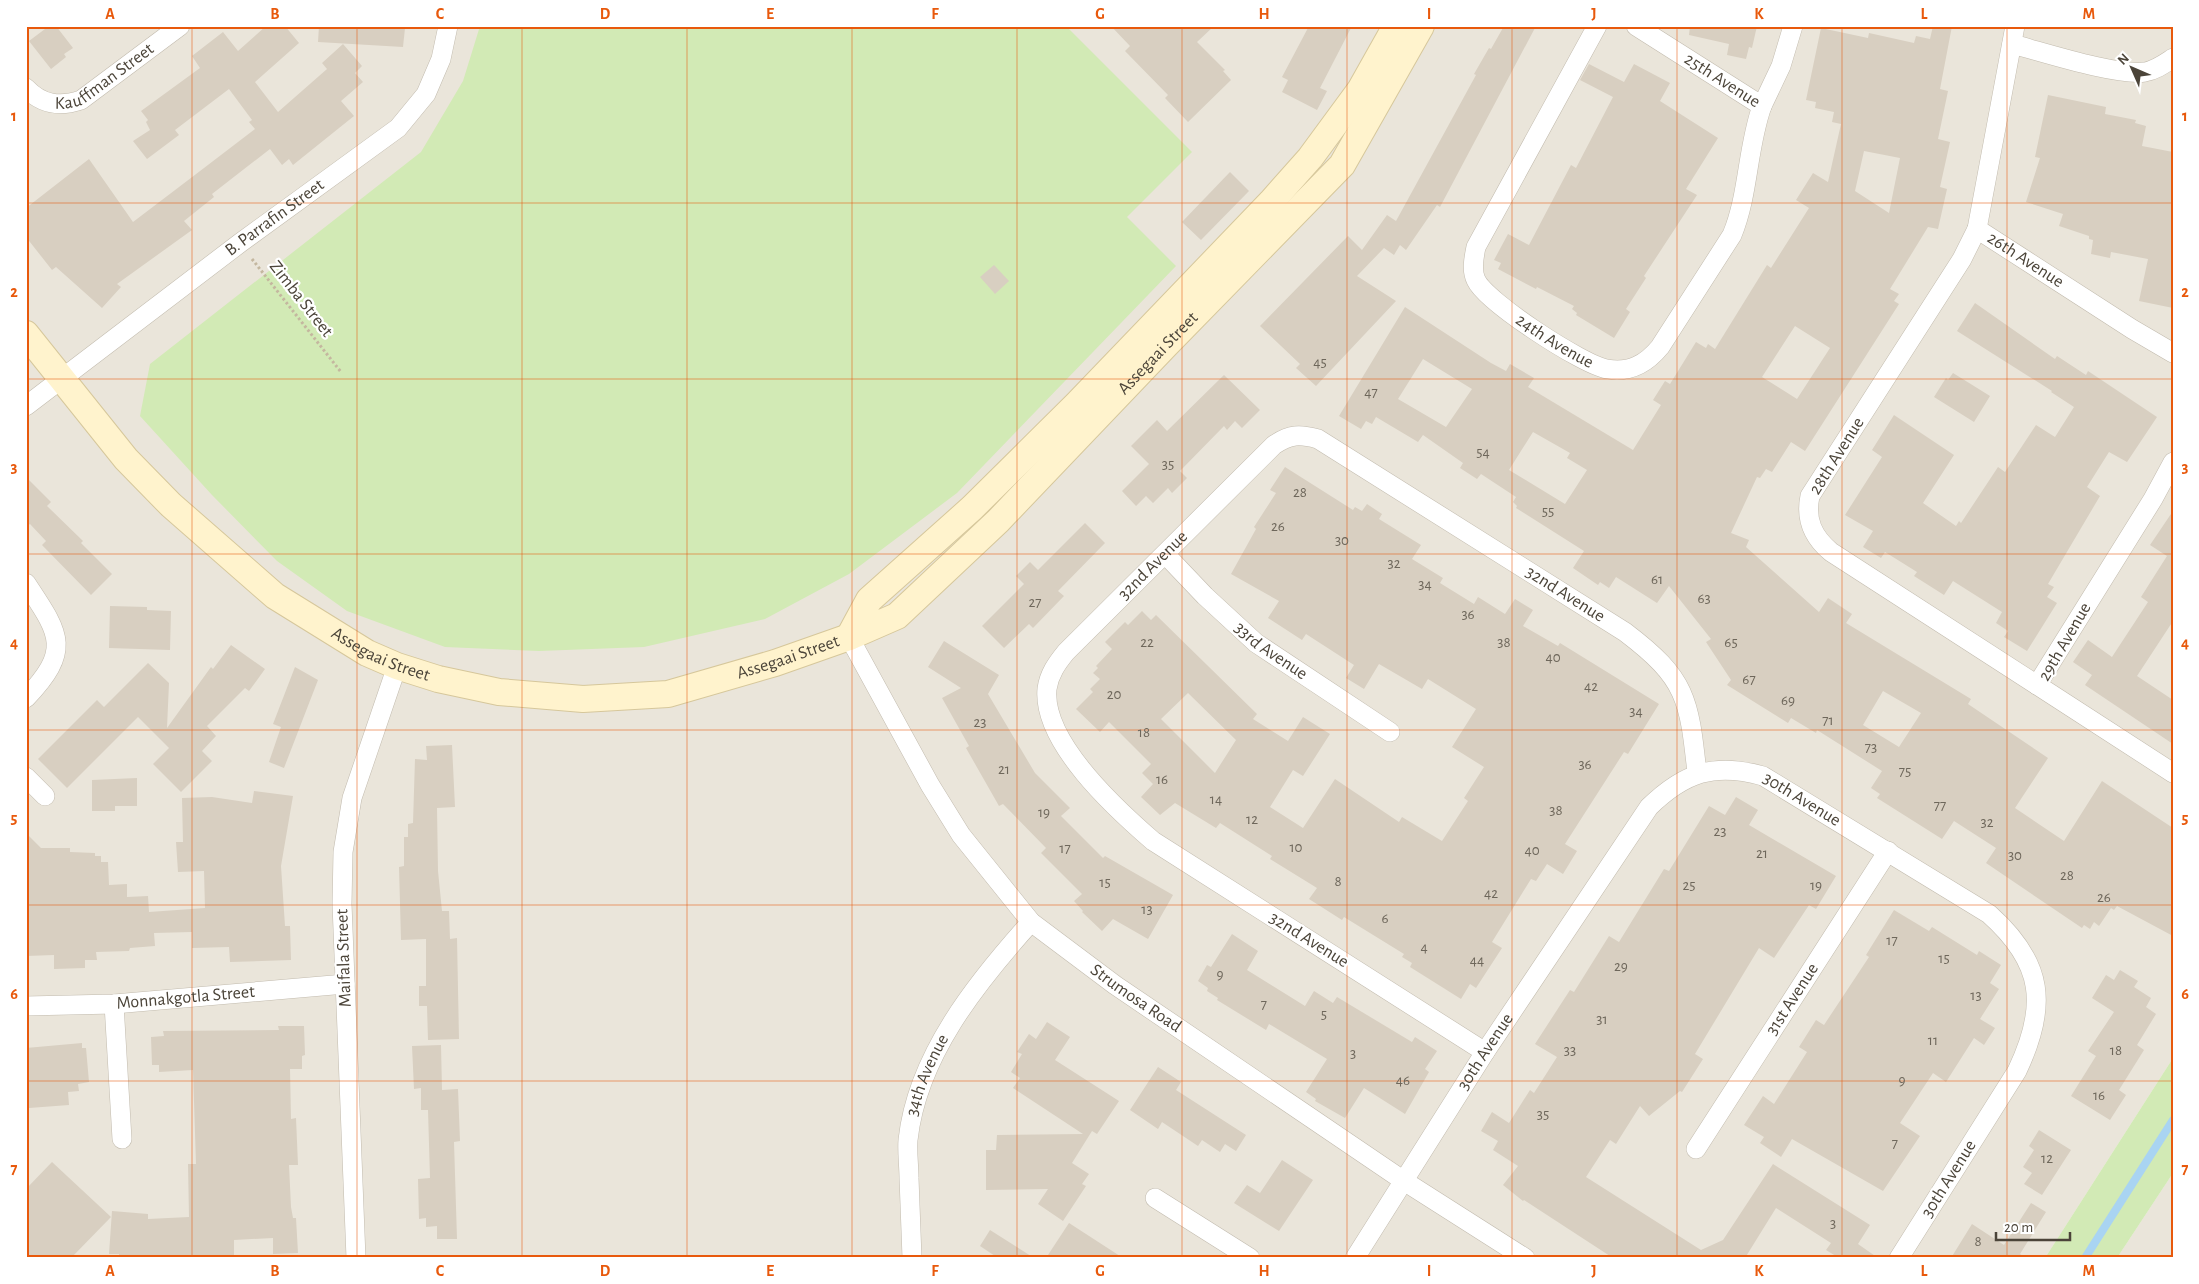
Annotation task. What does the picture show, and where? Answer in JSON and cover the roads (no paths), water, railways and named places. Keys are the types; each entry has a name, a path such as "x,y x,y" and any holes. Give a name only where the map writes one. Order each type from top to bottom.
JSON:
{"street":[{"name":"Kauffman Street","path":"26,88 33,96 50,104 66,105 81,100 180,26"},
{"name":"B. Parrafin Street","path":"26,406 240,243 398,128 426,94 441,59 448,26"},
{"name":"Assegaai Street","path":"849,637 869,600 972,508 1192,286 1271,202 1310,158 1360,90 1396,26"},
{"name":"Assegaai Street","path":"26,334 126,459 171,505 275,596 367,653 397,666 438,679 499,692 583,700 668,694 775,663 849,637 897,616 998,522 1172,339 1342,165 1421,26"},
{"name":"24th Avenue","path":"1597,26 1476,246 1473,270 1480,287 1497,304 1585,361 1607,369 1633,368 1651,359 1660,347 1734,230 1741,210 1756,122 1762,106"},
{"name":"25th Avenue","path":"1636,26 1762,106 1781,66 1794,26"},
{"path":"2013,35 2123,71 2144,72 2158,68 2173,58"},
{"name":"26th Avenue","path":"2013,35 1977,229 2173,353"},
{"name":"28th Avenue","path":"1977,229 1962,259 1810,496 1807,511 1814,535 1832,552 2037,685"},
{"name":"32nd Avenue","path":"1485,1052 1153,841 1102,793 1059,736 1049,709 1047,688 1054,667 1066,652 1274,445 1286,437 1295,435 1318,439 1625,632 1654,655 1667,668 1688,705 1697,773"},
{"name":"29th Avenue","path":"2173,462 2153,499 2037,685 2173,773"},
{"name":"33rd Avenue","path":"1165,554 1211,602 1256,643 1390,732"},
{"path":"26,583 52,623 58,640 50,668 38,686 26,698"},
{"name":"Strumosa Road","path":"849,637 930,785 961,835 1031,922 1115,985 1404,1181 1525,1258"},
{"name":"Maifala Street","path":"356,1258 345,984 343,852 352,798 397,666"},
{"name":"30th Avenue","path":"1404,1181 1485,1052 1649,807 1675,785 1697,773 1747,772 1763,776 1989,914 2010,932 2026,956 2034,977 2037,1002 2035,1022 2029,1047 2017,1071 1899,1258"},
{"path":"26,777 45,796"},
{"name":"31st Avenue","path":"1696,1149 1888,851"},
{"name":"34th Avenue","path":"912,1258 908,1140 918,1096 942,1041 965,1004 989,968 1031,922"},
{"name":"Monnakgotla Street","path":"26,1006 114,1004 345,984"},
{"path":"114,1004 122,1139"},
{"path":"1355,1258 1404,1181"},
{"path":"1155,1198 1250,1258"}],"waterway":[{"path":"2085,1258 2173,1120"}]}
